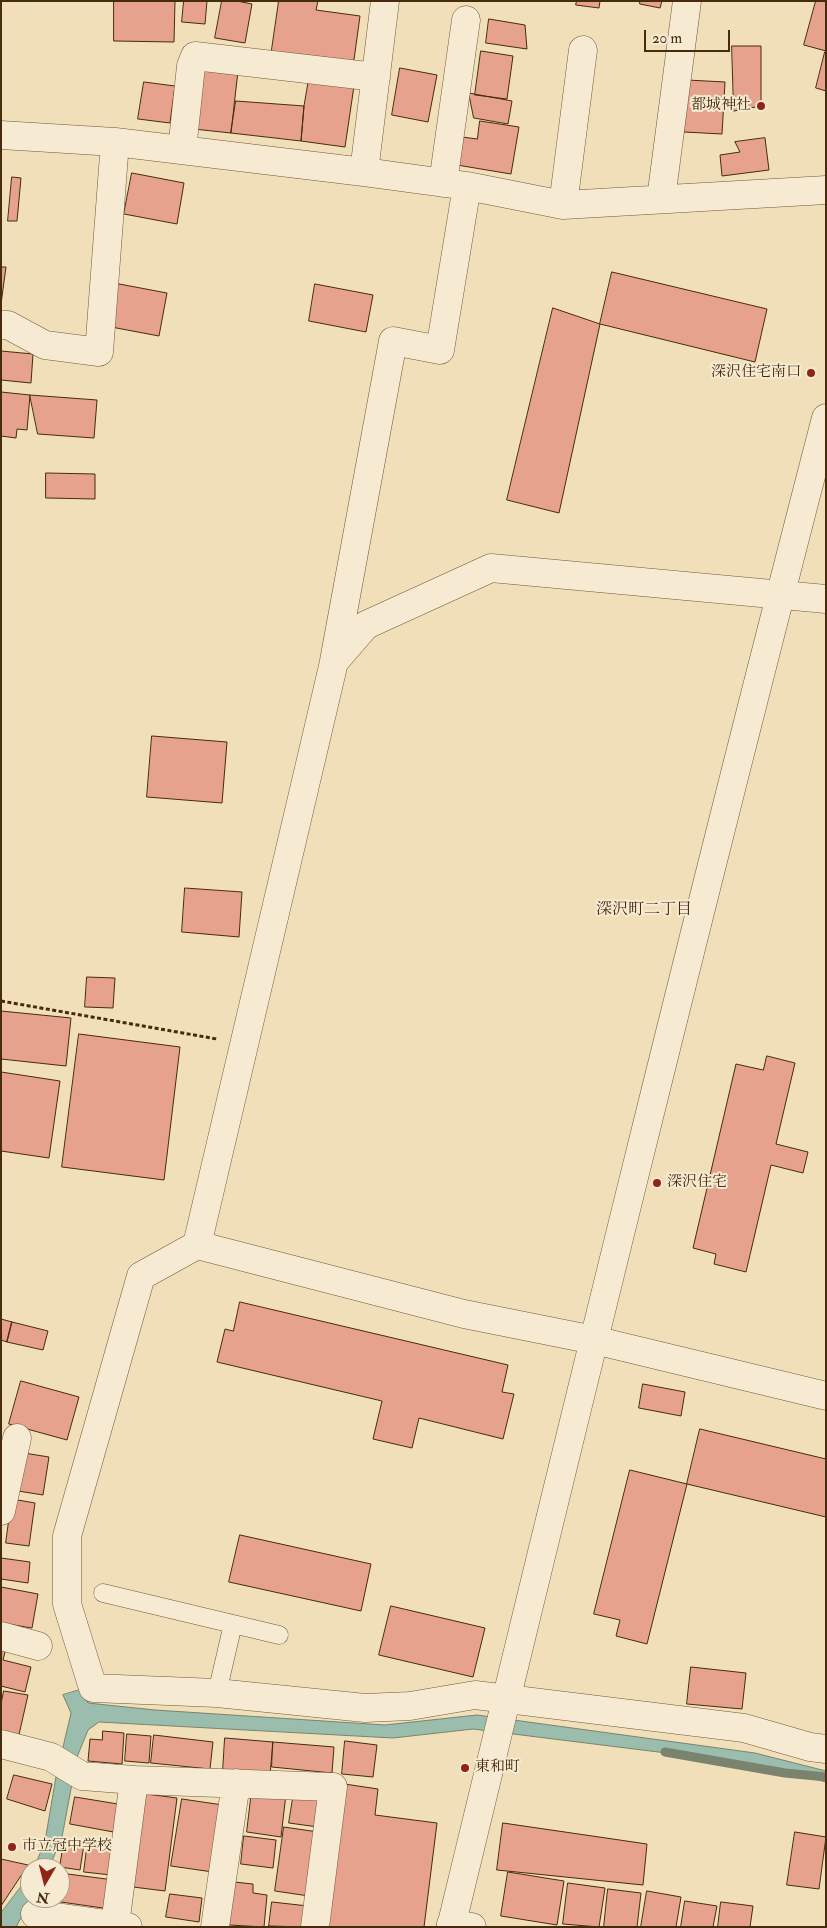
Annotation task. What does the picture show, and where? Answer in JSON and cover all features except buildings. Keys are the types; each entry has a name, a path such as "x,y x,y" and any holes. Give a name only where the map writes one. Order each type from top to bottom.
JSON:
{"street":[{"path":"364,172 385,1"},
{"path":"662,199 687,1"},
{"path":"197,1245 334,662 393,341 440,350 455,185 466,20"},
{"path":"563,205 583,50"},
{"path":"182,150 191,66 195,56 376,77"},
{"path":"1,136 115,142 364,172 455,185 563,205 826,190"},
{"path":"1,324 8,325 45,345 99,352 115,142"},
{"path":"458,1926 505,1704 780,594 826,418"},
{"path":"334,662 366,625 491,568 780,594 826,600"},
{"path":"826,1396 594,1340 464,1314 197,1245 141,1276 67,1536 67,1604 93,1688 217,1693 365,1708 410,1706 475,1695 505,1704 537,1704 744,1728 810,1747 826,1749"},
{"path":"1,1511 17,1438"},
{"path":"1,1636 38,1646"},
{"path":"1,1744 51,1757 82,1776 134,1780 333,1787 316,1927"},
{"path":"35,1914 121,1926 134,1780"},
{"path":"215,1927 236,1783"}],"lane":[{"path":"103,1593 279,1635"},
{"path":"217,1693 234,1624"}],"path":[{"path":"1,1001 244,1045"}],"shaded area":[{"path":"83,1689 88,1703 155,1710 385,1725 477,1715 755,1753 826,1771 826,1782 755,1764 473,1729 393,1738 99,1722 88,1730 77,1757 62,1837 53,1858 38,1858 45,1841 56,1777 71,1713 63,1695"},
{"path":"20,1888 20,1908 26,1908 16,1927 1,1927 1,1913"}],"waterway":[{"path":"665,1752 785,1773 826,1777"}],"place":[{"name":"都城神社","path":"761,106"},
{"name":"深沢住宅南口","path":"811,373"},
{"name":"深沢住宅","path":"657,1183"},
{"name":"東和町","path":"465,1768"},
{"name":"市立冠中学校","path":"12,1847"}],"district":[{"name":"深沢町二丁目","path":"644,911"}]}
